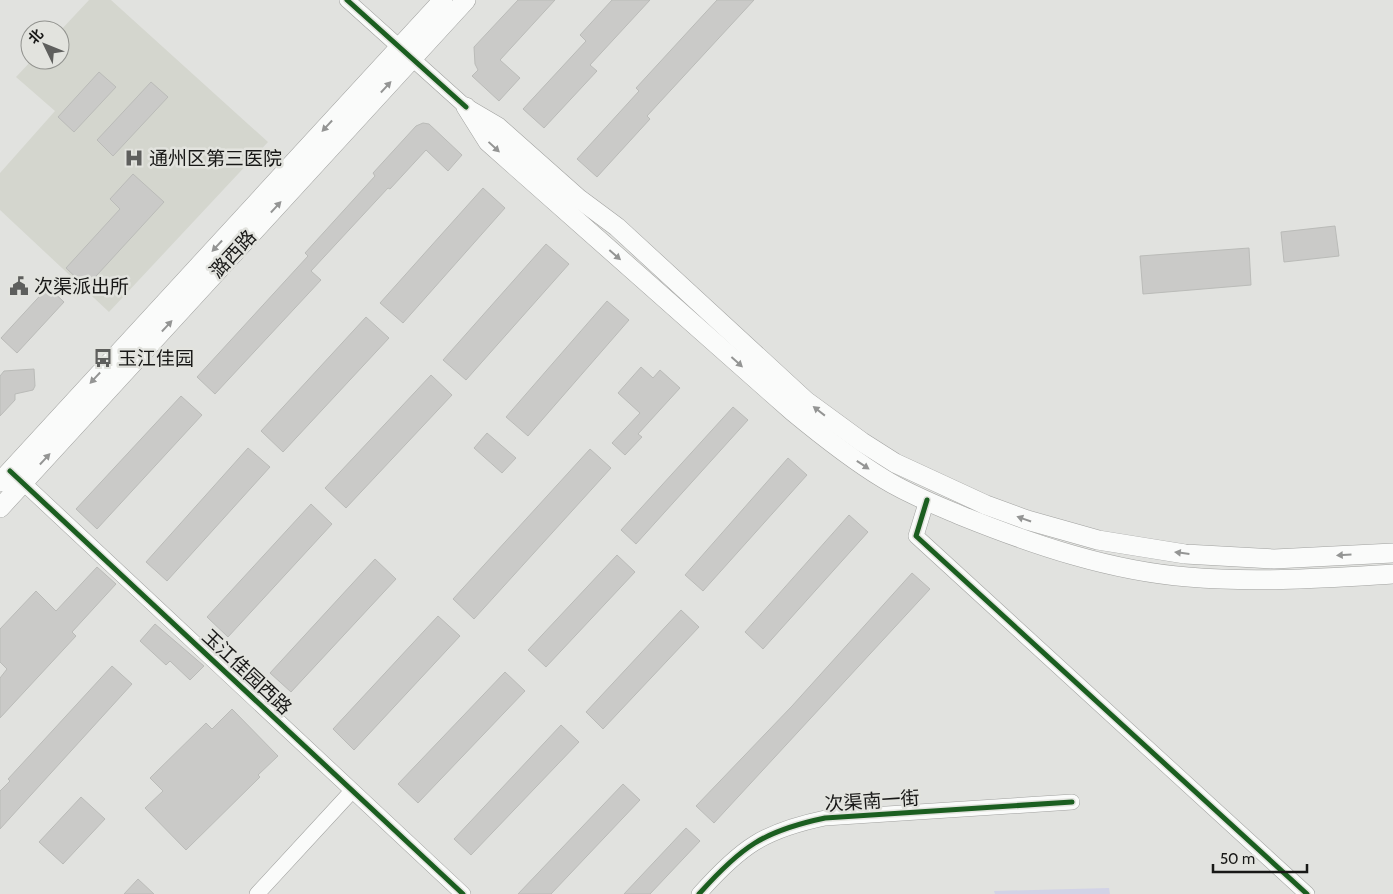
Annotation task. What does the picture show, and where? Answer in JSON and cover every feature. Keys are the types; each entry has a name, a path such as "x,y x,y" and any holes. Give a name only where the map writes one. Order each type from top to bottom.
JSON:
{"main road":[{"name":"潞西路","path":"406,53 443,0"},
{"name":"潞西路","path":"0,508 11,479 406,53 466,0"},
{"path":"466,108 488,142 792,412 825,439 885,480 1002,532 1110,564 1177,576 1236,580 1393,574"},
{"path":"466,108 498,127 578,198 617,227 806,400 842,428 895,463 986,505 1027,520 1098,540 1185,554 1274,559 1393,552"}],"street":[{"path":"347,0 466,108"},
{"name":"玉江佳园西路","path":"11,479 463,894"},
{"path":"927,500 916,536 1307,894"},
{"path":"257,894 352,791"},
{"name":"次渠南一街","path":"699,894 732,860 762,838 790,825 826,818 1072,802"}],"shaded area":[{"name":"通州区第三医院","path":"89,0 111,0 268,142 109,312 0,210 0,173 55,111 16,77 23,70 70,70 70,20"},
{"path":"1109,888 1110,894 995,894 994,891"}],"building":[{"path":"518,0 555,0 500,60 520,78 499,101 472,76 478,70 475,64 474,47"},
{"path":"612,0 650,0 590,65 597,71 544,128 523,109 586,41 580,35"},
{"path":"717,0 754,0 647,116 650,119 597,177 577,159 639,91 636,88"},
{"path":"99,72 116,87 74,132 58,117"},
{"path":"151,82 168,97 113,156 97,140"},
{"path":"423,123 429,124 462,155 448,171 426,150 311,271 321,280 215,394 197,377 308,256 305,253 375,176 373,173 416,126"},
{"path":"133,174 164,202 86,287 66,268 120,209 110,199"},
{"path":"483,188 505,208 403,323 380,303"},
{"path":"1335,226 1339,256 1284,262 1281,232"},
{"path":"546,244 569,264 466,380 443,360"},
{"path":"1249,248 1251,285 1143,294 1140,256"},
{"path":"48,287 64,302 17,353 1,338"},
{"path":"607,301 629,320 528,436 506,417"},
{"path":"366,317 389,338 283,452 261,431"},
{"path":"641,367 653,378 660,370 680,388 638,434 642,437 625,455 612,443 640,413 618,393"},
{"path":"34,369 35,386 33,390 15,394 15,400 0,416 0,376 4,371"},
{"path":"431,375 452,395 346,508 325,488"},
{"path":"181,396 202,415 97,529 76,509"},
{"path":"733,407 748,420 636,544 621,530"},
{"path":"487,433 516,458 502,473 474,448"},
{"path":"248,448 270,467 167,581 146,562"},
{"path":"590,449 611,468 474,619 453,599"},
{"path":"788,458 807,475 703,591 685,575"},
{"path":"311,504 332,524 228,637 207,617"},
{"path":"849,515 868,532 763,649 745,632"},
{"path":"617,555 635,572 546,667 528,650"},
{"path":"375,559 396,579 291,692 270,673"},
{"path":"97,567 116,584 72,632 76,636 0,718 0,678 7,669 0,662 0,629 36,591 56,611"},
{"path":"912,573 930,589 714,823 696,806 792,706"},
{"path":"681,610 699,627 603,729 586,712"},
{"path":"438,616 460,636 354,750 333,729"},
{"path":"155,624 204,666 190,680 170,661 166,665 140,641"},
{"path":"112,666 132,684 0,829 0,791 10,781 8,779"},
{"path":"505,672 525,691 418,803 398,784"},
{"path":"232,709 278,756 258,775 260,777 186,850 145,808 163,791 150,778 206,723 212,729"},
{"path":"561,725 579,742 471,855 454,839"},
{"path":"623,784 640,800 551,894 518,894"},
{"path":"81,797 105,819 63,864 39,842"},
{"path":"686,828 700,841 650,894 624,894"},
{"path":"138,879 154,894 124,894"}],"cycle path":[{"path":"347,0 466,107"},
{"path":"10,471 463,894"},
{"path":"927,500 916,536 1307,894"},
{"path":"699,894 728,864 754,843 769,835 804,823 825,818 1072,802"}],"place":[{"name":"通州区第三医院","path":"134,158"},
{"name":"次渠派出所","path":"19,286"},
{"name":"玉江佳园","path":"103,358"}]}
